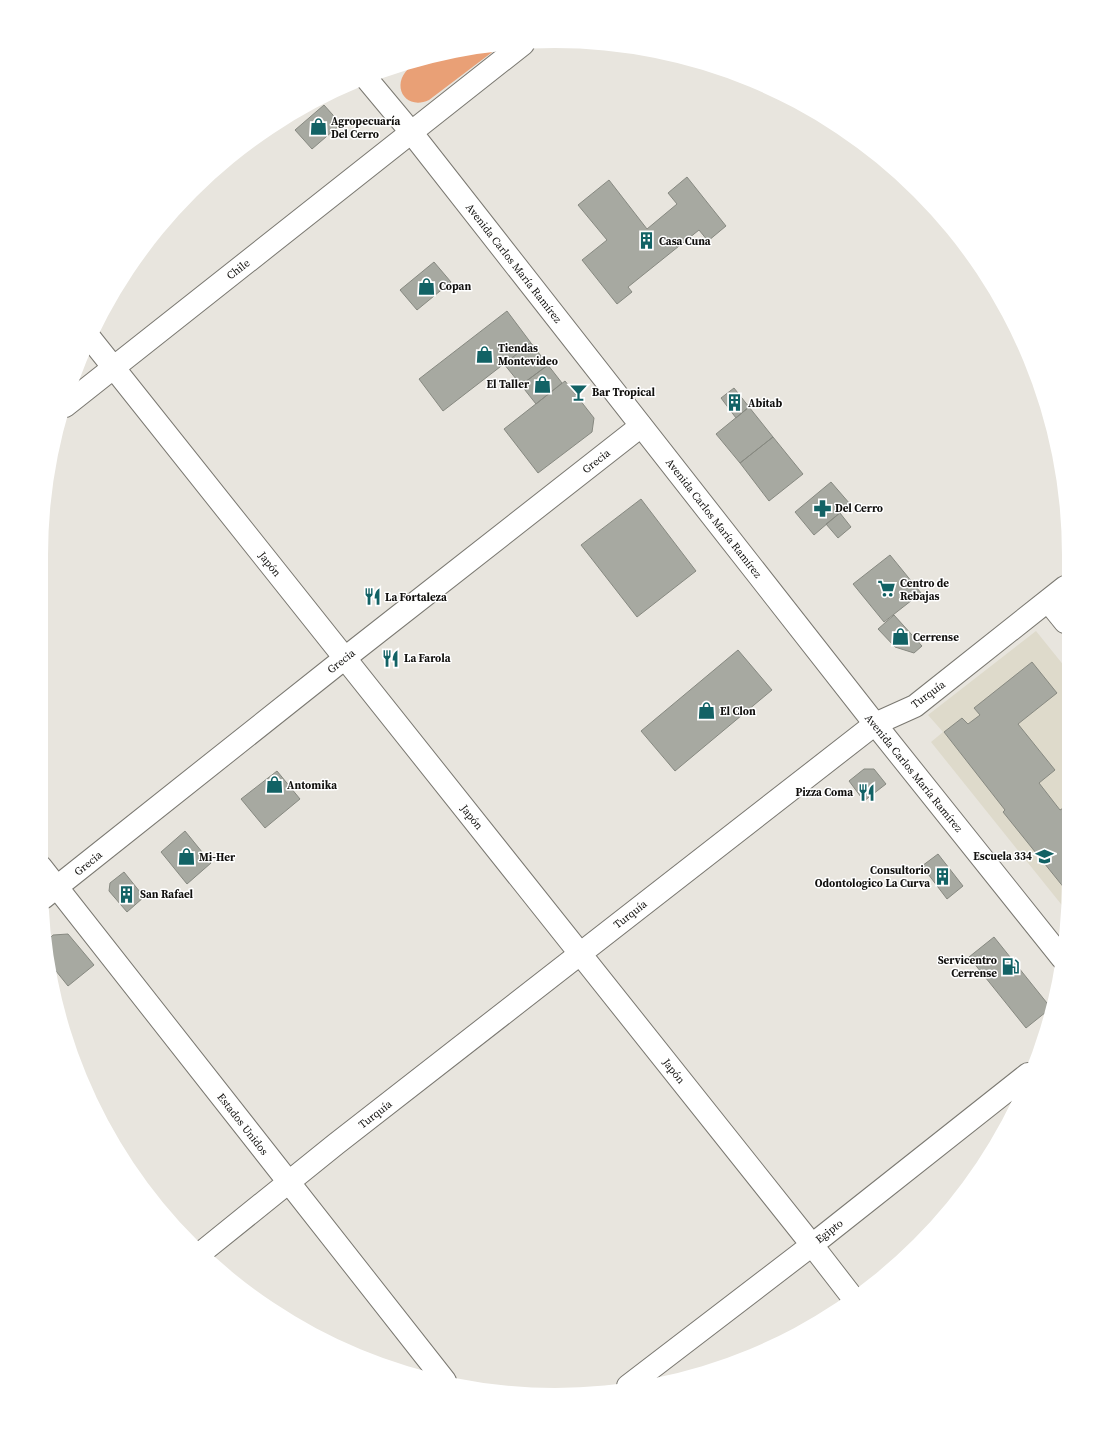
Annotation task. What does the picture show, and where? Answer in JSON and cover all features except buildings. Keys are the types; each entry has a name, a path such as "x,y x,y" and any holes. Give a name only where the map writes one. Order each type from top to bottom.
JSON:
{"street":[{"name":"Chile","path":"72,400 516,50"},
{"name":"Avenida Carlos María Ramírez","path":"373,83 874,724 1057,952"},
{"name":"Japón","path":"95,344 580,952 850,1294"},
{"name":"Grecia","path":"50,893 345,658 641,426"},
{"name":"Turquía","path":"206,1249 288,1182 580,952 874,724 915,706 1062,589"},
{"path":"1048,601 1062,618"},
{"name":"Estados Unidos","path":"50,893 288,1182 440,1374"},
{"name":"Egipto","path":"634,1382 812,1245 1021,1080"}],"shaded area":[{"path":"493,52 429,100 420,103 412,102 406,98 402,92 402,78 407,70 424,65"},
{"path":"1036,631 1062,663 1061,904 931,742 943,732 928,715"}],"place":[{"name":"Agropecuaría Del Cerro","path":"318,127"},
{"name":"Casa Cuna","path":"646,241"},
{"name":"Copan","path":"426,286"},
{"name":"Tiendas Montevideo","path":"485,354"},
{"name":"El Taller","path":"542,384"},
{"name":"Bar Tropical","path":"579,392"},
{"name":"Abitab","path":"735,403"},
{"name":"Del Cerro","path":"822,508"},
{"name":"Centro de Rebajas","path":"887,589"},
{"name":"La Fortaleza","path":"372,597"},
{"name":"Cerrense","path":"900,637"},
{"name":"La Farola","path":"391,658"},
{"name":"El Clon","path":"707,711"},
{"name":"Antomika","path":"274,785"},
{"name":"Pizza Coma","path":"866,792"},
{"name":"Escuela 334","path":"1045,856"},
{"name":"Mi-Her","path":"186,857"},
{"name":"Consultorio Odontologico La Curva","path":"943,876"},
{"name":"San Rafael","path":"127,894"},
{"name":"Servicentro Cerrense","path":"1010,966"}]}
